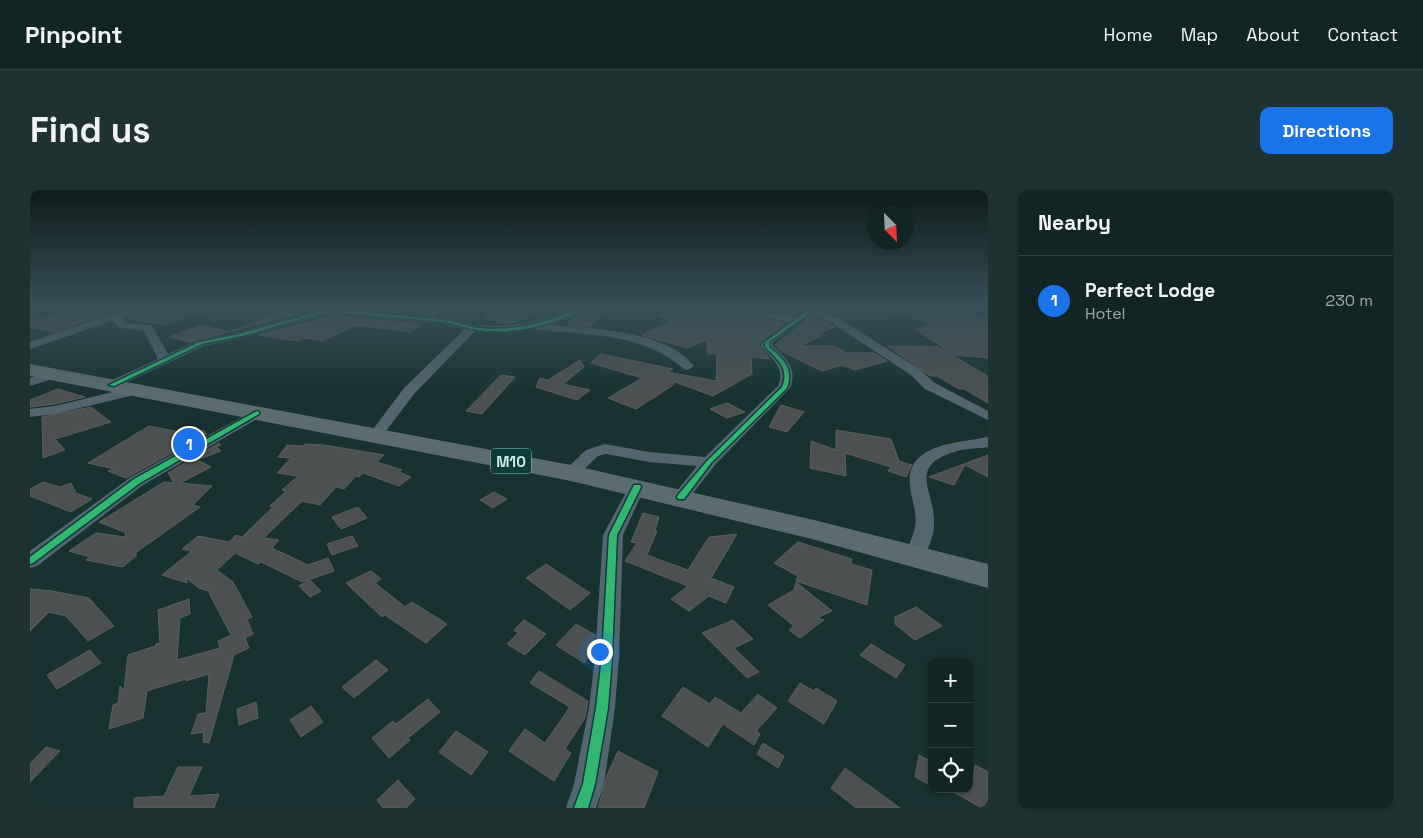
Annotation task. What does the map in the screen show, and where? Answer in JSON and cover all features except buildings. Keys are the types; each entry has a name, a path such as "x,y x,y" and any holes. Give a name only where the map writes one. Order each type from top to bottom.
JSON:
{"highway":[{"name":"M10","path":"30,370 637,487 988,576"}],"street":[{"path":"44,336 53,337"},
{"path":"30,346 57,336"},
{"path":"152,336 165,360"},
{"path":"112,385 208,341 241,336"},
{"path":"376,436 409,391 464,336"},
{"path":"615,336 646,342 672,352 688,366"},
{"path":"681,497 709,462 788,382 788,375 782,360 767,347 767,342 775,336"},
{"path":"859,336 915,372 930,386 988,416"},
{"path":"30,382 55,374"},
{"path":"30,413 57,410 98,398 138,390"},
{"path":"30,561 137,481 257,413"},
{"path":"914,556 924,531 916,474 925,458 948,448 988,442"},
{"path":"571,473 592,453 605,449 649,457 709,462"},
{"path":"581,808 588,784 602,708 607,657 613,535 637,487"}],"cycle path":[{"path":"112,385 201,343 236,336"},
{"path":"681,497 709,462 784,388 787,382 784,365 767,347 767,342 776,336"},
{"path":"30,561 137,481 257,413"},
{"path":"581,808 589,784 602,708 607,657 613,535 637,487"}],"place":[{"name":"Perfect Lodge","path":"189,444"}]}
